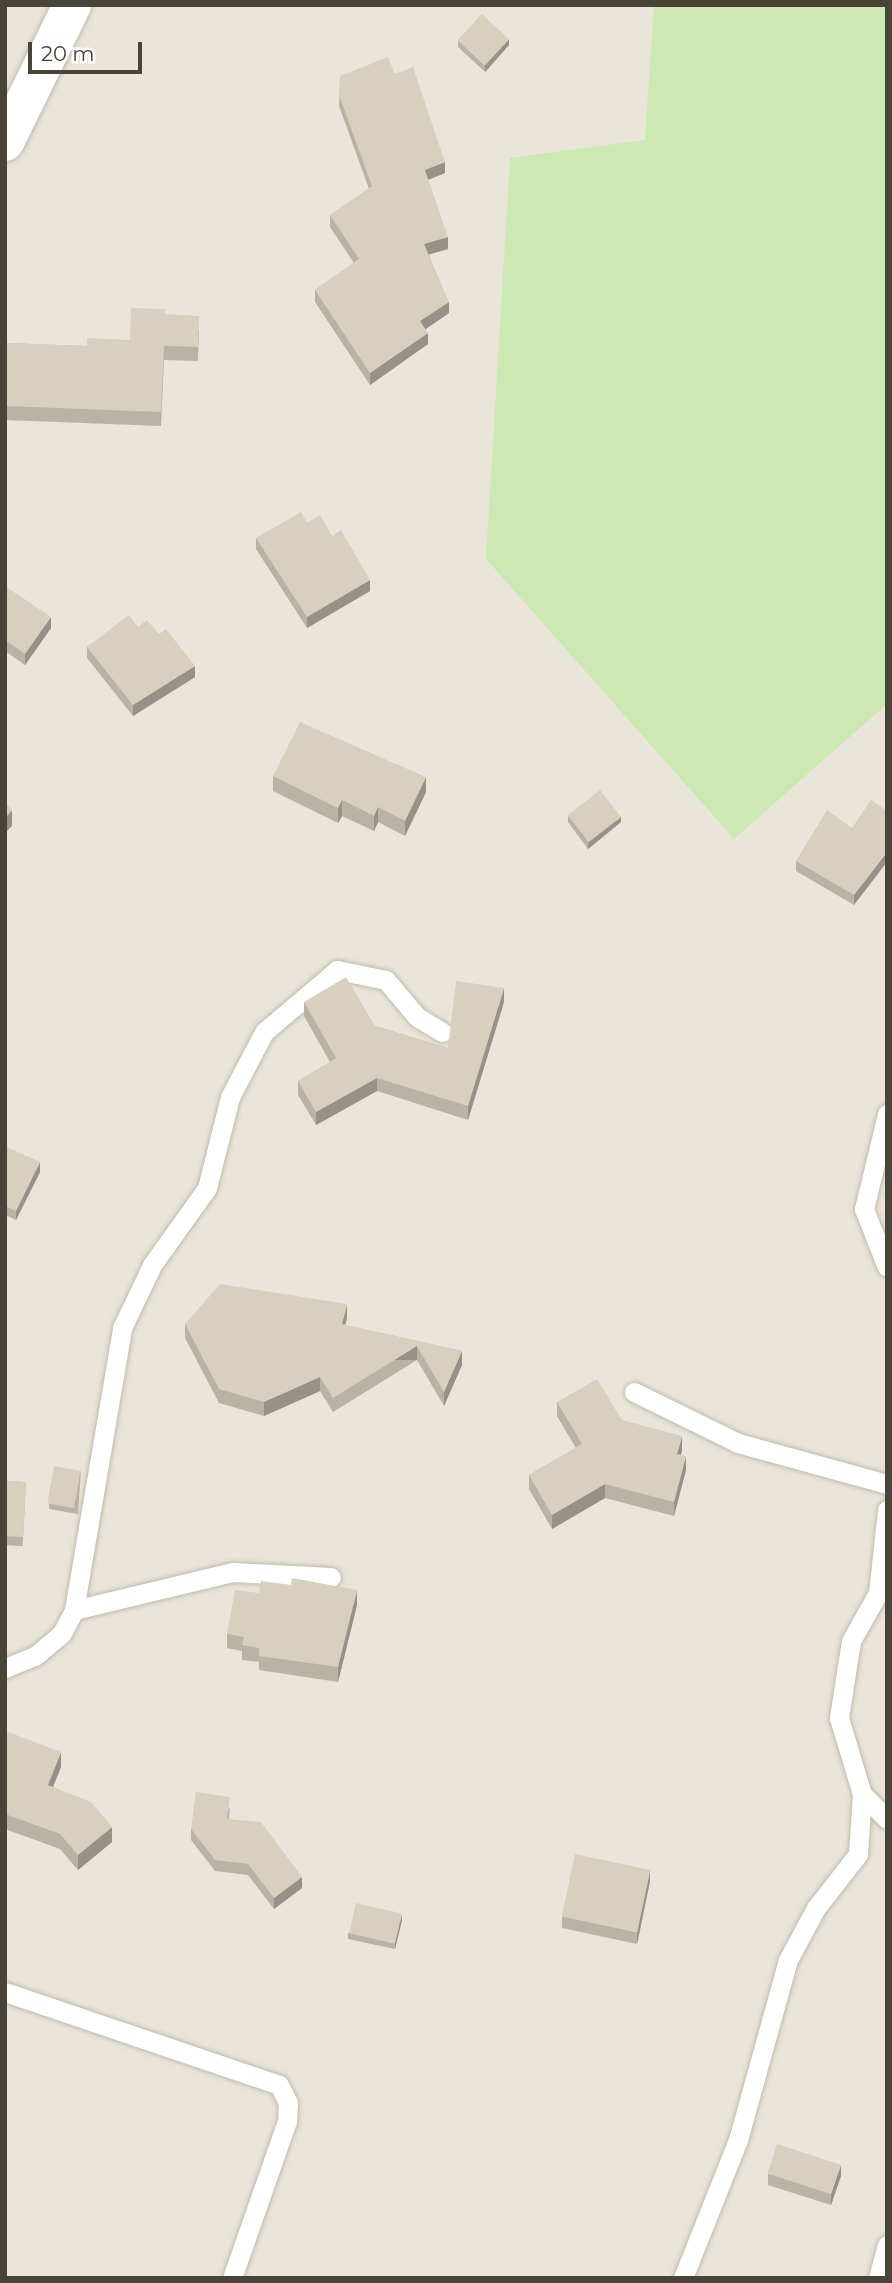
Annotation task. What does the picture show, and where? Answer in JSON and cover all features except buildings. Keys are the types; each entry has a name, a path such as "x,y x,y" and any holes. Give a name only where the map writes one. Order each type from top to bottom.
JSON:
{"street":[{"path":"5,142 72,5"}],"lane":[{"path":"5,1668 62,1633 74,1610 122,1328 152,1265 207,1188 230,1097 264,1032 337,971 386,980 417,1017 442,1032"},
{"path":"887,1114 864,1209 887,1267"},
{"path":"634,1392 738,1443 887,1484"},
{"path":"683,2278 738,2140 788,1960 816,1908 858,1854 862,1794 839,1718 851,1641 878,1592 887,1510"},
{"path":"74,1610 232,1572 331,1577"},
{"path":"862,1794 887,1819"},
{"path":"5,1992 279,2085 288,2104 287,2121 232,2278"},
{"path":"877,2278 887,2245"}],"shaded area":[{"path":"5,5 887,5 887,2278 5,2278"}],"green space":[{"path":"654,5 887,5 887,704 734,839 486,559 510,158 645,140"}]}
